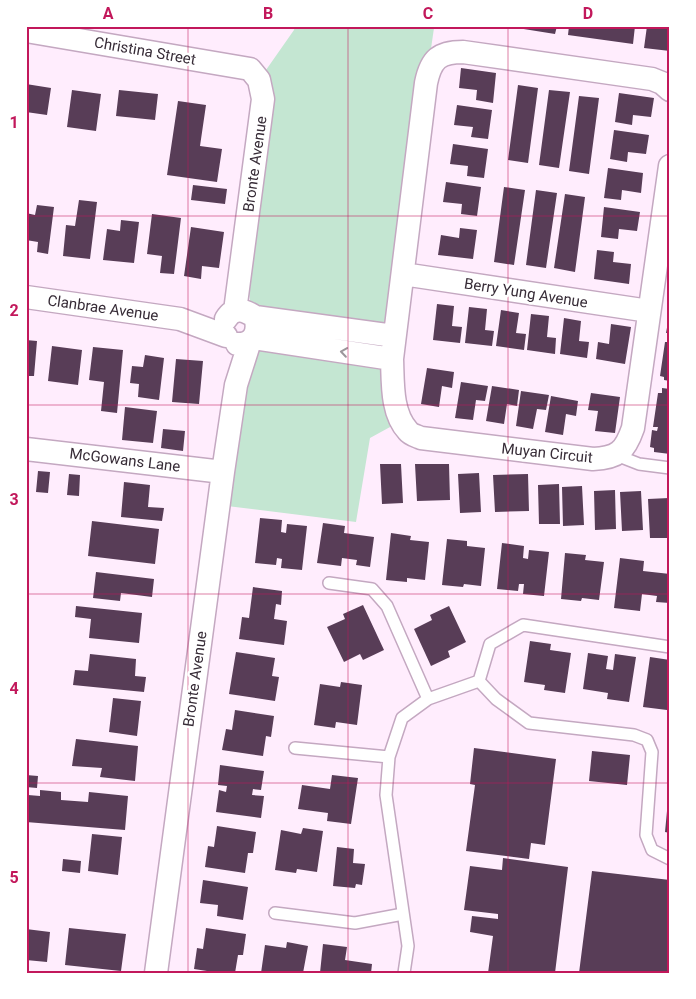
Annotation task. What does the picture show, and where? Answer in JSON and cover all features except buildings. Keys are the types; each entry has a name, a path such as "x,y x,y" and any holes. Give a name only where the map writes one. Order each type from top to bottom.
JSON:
{"street":[{"name":"Christina Street","path":"26,31 53,31 250,69 259,80"},
{"name":"Muyan Circuit","path":"616,455 593,460 421,438 409,433 401,421 393,391 392,359 426,83 428,72 433,62 441,55 463,52 652,79 662,83 670,90"},
{"name":"Bronte Avenue","path":"156,973 236,385 242,326 243,248 263,100 259,80"},
{"path":"616,455 627,444 633,428 670,166"},
{"name":"Berry Yung Avenue","path":"403,274 649,311"},
{"name":"Clanbrae Avenue","path":"26,297 242,326"},
{"path":"242,326 394,336"},
{"path":"242,326 392,359"},
{"name":"McGowans Lane","path":"26,449 223,472"}],"lane":[{"path":"616,455 639,464 670,468"},
{"path":"329,583 372,589 387,606 428,699"},
{"path":"479,681 490,644 523,625 670,647"},
{"path":"404,973 408,946 386,795 389,757 402,718 428,699 479,681"},
{"path":"479,681 496,699 529,723 634,735 647,740 652,752 646,835 652,850 670,859"},
{"path":"295,748 389,757"},
{"path":"275,913 355,922 403,914"}],"green space":[{"path":"295,26 430,26 434,28 403,274 401,421 370,438 356,522 227,506 252,315 243,248 259,80"}]}
